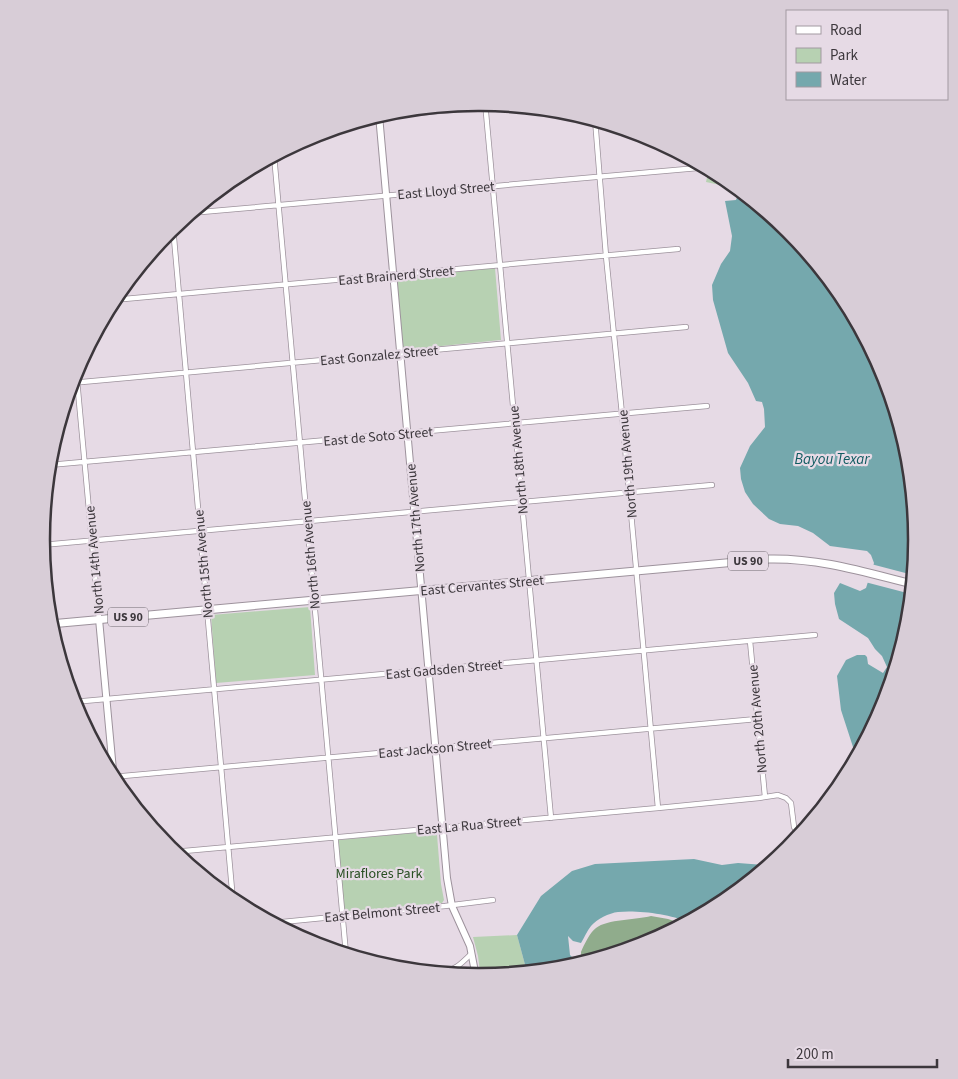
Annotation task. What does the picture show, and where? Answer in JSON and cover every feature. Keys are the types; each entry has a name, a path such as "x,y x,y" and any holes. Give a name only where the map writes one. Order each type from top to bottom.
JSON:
{"main road":[{"name":"East Cervantes Street","path":"58,623 779,559 817,561 905,582"}],"street":[{"name":"North 18th Avenue","path":"486,110 551,818"},
{"name":"North 17th Avenue","path":"380,122 447,878 452,906 470,946 474,968"},
{"name":"North 19th Avenue","path":"596,127 658,808"},
{"name":"North 16th Avenue","path":"275,163 345,947"},
{"name":"East Lloyd Street","path":"202,212 694,168"},
{"name":"North 15th Avenue","path":"173,239 232,890"},
{"name":"East Brainerd Street","path":"123,299 678,249"},
{"name":"East Gonzalez Street","path":"80,382 686,327"},
{"name":"North 14th Avenue","path":"78,387 112,762"},
{"name":"East de Soto Street","path":"57,464 707,406"},
{"path":"50,544 712,485"},
{"name":"East Gadsden Street","path":"82,701 815,635"},
{"name":"North 20th Avenue","path":"750,641 764,797"},
{"name":"East Jackson Street","path":"122,778 757,719"},
{"name":"East La Rua Street","path":"184,851 658,808 778,795 789,800 795,829"},
{"name":"East Belmont Street","path":"285,922 452,906 493,900"},
{"path":"456,968 471,954"}],"green space":[{"path":"707,177 720,185 706,182"},
{"path":"495,268 501,340 402,350 396,277"},
{"path":"310,607 315,675 216,683 211,615"},
{"name":"Miraflores Park","path":"433,831 437,835 444,900 442,903 344,912 338,840"},
{"path":"651,916 674,921 617,946 581,956 589,936 596,928 614,921"},
{"path":"517,935 525,966 480,968 473,937"}],"water":[{"name":"Bayou Texar","path":"737,197 740,199 782,236 802,257 836,301 851,325 875,375 885,402 900,456 907,511 908,540 907,568 900,623 885,677 875,704 853,750 841,710 837,676 846,660 857,655 865,655 868,664 883,673 887,667 882,656 868,638 839,619 834,593 840,583 860,591 866,588 874,563 867,551 830,546 813,533 798,526 780,524 769,519 753,504 745,492 740,468 750,446 765,427 764,409 762,402 756,401 748,383 728,353 713,300 712,285 721,264 730,251 732,236 725,201 736,200"},
{"path":"694,859 722,865 738,863 759,865 717,896 679,919 644,912 618,912 607,915 591,926 581,943 573,941 568,936 570,955 573,958 525,966 517,935 541,896 572,871 595,864"}],"pier":[{"path":"871,564 906,573 904,592 865,582"}]}
